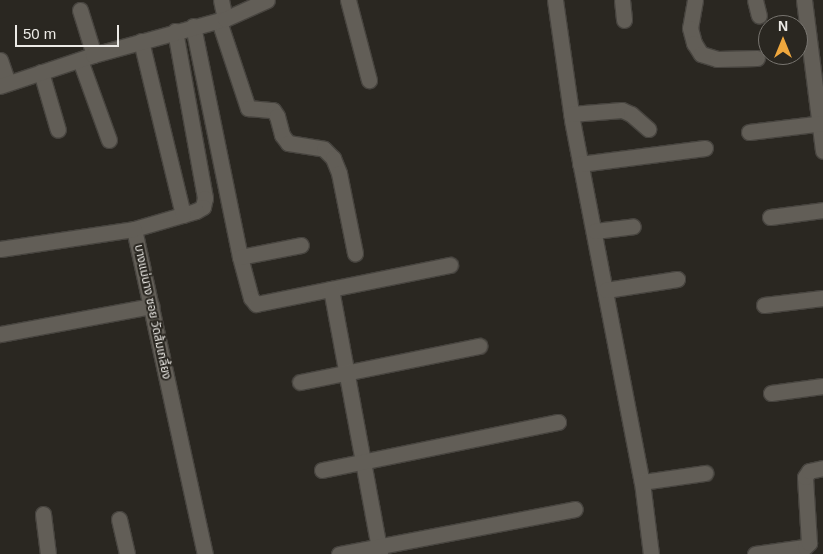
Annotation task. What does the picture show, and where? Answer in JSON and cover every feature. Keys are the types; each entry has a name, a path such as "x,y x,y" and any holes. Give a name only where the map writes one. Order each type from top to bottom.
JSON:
{"street":[{"path":"221,0 222,20 248,108 273,110 277,116 282,135 288,144 324,148 333,158 339,172 355,253"},
{"path":"0,60 4,84 175,31 222,20 267,0"},
{"path":"348,0 369,80"},
{"path":"555,0 571,114 642,482 651,554"},
{"path":"622,0 624,20"},
{"path":"696,0 690,28 694,43 701,54 717,59 758,58"},
{"path":"755,0 759,15"},
{"path":"804,0 821,123 823,151"},
{"path":"80,10 94,55"},
{"path":"193,26 240,257 250,298 256,304 450,264"},
{"name":"บางแม่นาง ซอย วัดส้มเกลี้ยง","path":"175,31 205,198 203,207 183,215 134,229 205,554"},
{"path":"141,41 183,215"},
{"path":"80,60 109,140"},
{"path":"41,72 58,130"},
{"path":"571,114 622,110 631,114 648,129"},
{"path":"749,132 821,123"},
{"path":"580,164 704,148"},
{"path":"770,217 823,210"},
{"path":"595,231 633,226"},
{"path":"0,249 134,229"},
{"path":"240,257 301,245"},
{"path":"606,290 677,279"},
{"path":"331,289 361,462 379,550"},
{"path":"764,305 823,298"},
{"path":"0,334 150,306"},
{"path":"300,382 480,346"},
{"path":"772,392 823,386"},
{"path":"322,470 558,422"},
{"path":"755,554 805,547 809,543 805,477 809,471 823,468"},
{"path":"642,482 706,473"},
{"path":"339,554 379,550 575,509"},
{"path":"43,514 48,554"},
{"path":"119,519 127,554"}]}
